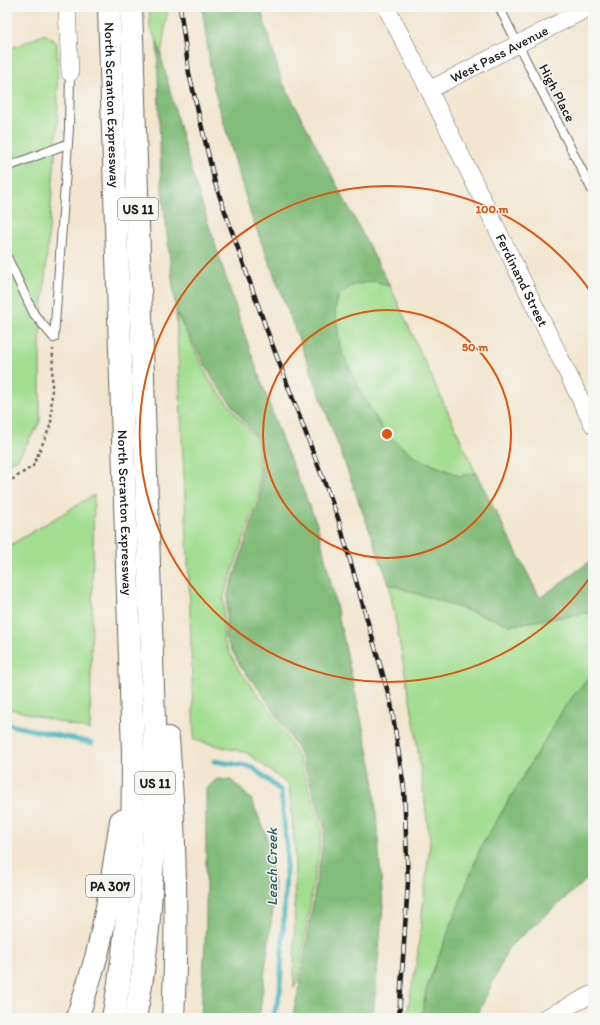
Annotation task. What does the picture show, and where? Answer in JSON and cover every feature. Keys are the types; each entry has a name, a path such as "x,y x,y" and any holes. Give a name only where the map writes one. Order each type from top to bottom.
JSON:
{"highway":[{"name":"North Scranton Expressway","path":"109,7 133,751 128,917 113,1018"},
{"name":"North Scranton Expressway","path":"131,7 155,751 154,838 149,919 144,965 135,1018"},
{"path":"148,548 168,738 171,786 176,936 173,1018"},
{"name":"PA 307","path":"77,1018 96,959 133,751"}],"street":[{"path":"67,7 70,73"},
{"name":"Ferdinand Street","path":"386,7 429,90 593,425"},
{"name":"West Pass Avenue","path":"429,90 590,7"},
{"path":"545,1018 593,994"}],"lane":[{"name":"High Place","path":"499,7 593,192"},
{"path":"54,338 67,144 70,73"},
{"path":"7,167 67,144"},
{"path":"7,257 34,314 54,338"}],"path":[{"path":"7,482 33,466 51,424 54,338"}],"green space":[{"path":"149,7 168,7 161,56 157,41 150,28"},
{"path":"202,7 260,7 281,79 390,286 374,281 353,285 339,294 335,309 340,348 362,395 382,428 398,444 417,458 460,476 476,473 540,598 593,559 593,612 511,625 389,584 314,379 251,215 213,86"},
{"path":"45,34 57,43 58,120 40,339 40,422 17,460 7,463 7,50"},
{"path":"157,41 190,167 245,336 282,440 317,524 334,596 373,773 383,905 373,1018 292,1018 299,988 325,829 300,753 264,696 241,667 225,638 228,594 261,495 260,442 214,381 176,312 161,182"},
{"path":"374,281 390,286 476,473 460,476 417,458 398,444 382,428 362,395 340,348 335,309 339,294 353,285"},
{"path":"176,312 210,381 258,442 259,494 224,596 223,640 239,670 268,707 298,756 322,830 298,980 294,988 295,849 289,785 247,753 194,740 189,581"},
{"path":"94,495 90,730 7,708 7,547"},
{"path":"389,584 511,625 593,612 593,671 564,708 481,847 427,987 421,1018 406,1018 417,960 430,842 415,728"},
{"path":"593,671 593,874 509,947 476,1018 421,1018 427,987 481,847 564,708"},
{"path":"217,779 231,780 251,799 266,834 275,892 259,1018 201,1018 206,922 206,789"}],"waterway":[{"name":"Leach Creek","path":"7,723 14,726 92,743"},
{"name":"Leach Creek","path":"214,761 252,767 281,791 287,850 280,992 273,1018"}],"railway":[{"path":"180,7 189,73 215,183 266,328 338,518 391,703 404,788 408,882 399,1018"}]}
